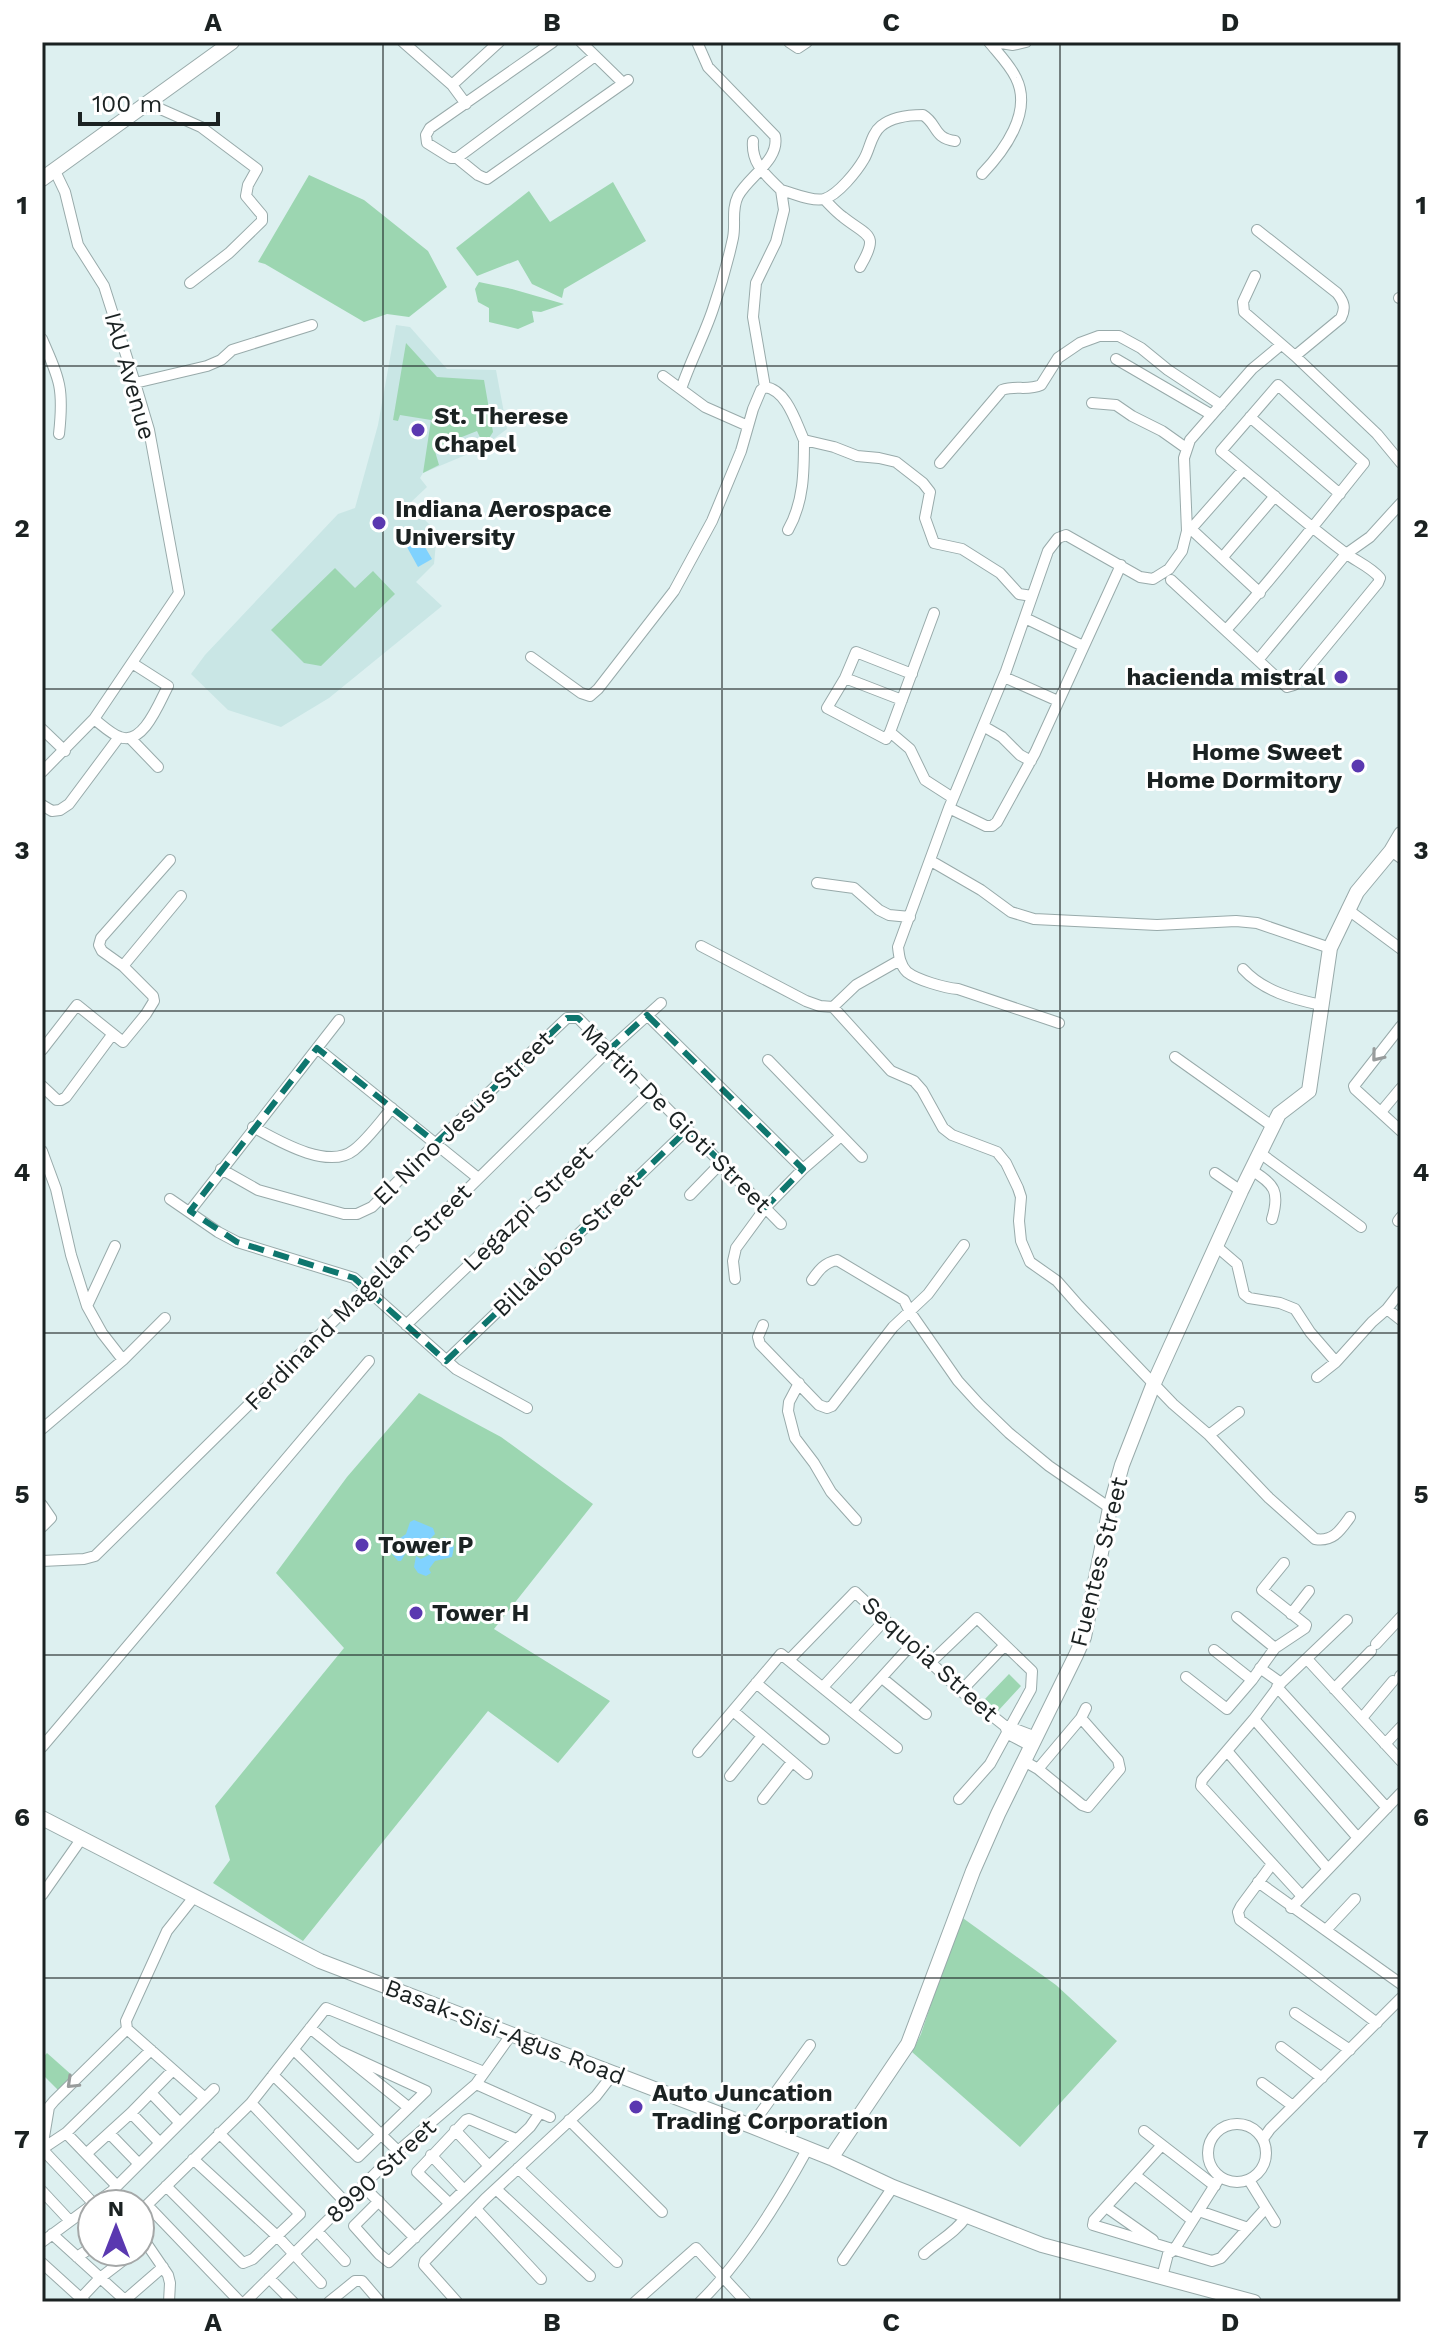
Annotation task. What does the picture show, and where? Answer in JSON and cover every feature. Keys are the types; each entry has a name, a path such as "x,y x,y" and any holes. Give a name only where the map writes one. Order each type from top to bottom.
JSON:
{"street":[{"path":"48,174 232,42"},
{"path":"403,42 452,85 466,104"},
{"path":"452,85 499,42"},
{"path":"553,42 430,128 426,135 427,143 451,158 457,158 595,56"},
{"path":"457,158 487,179 625,81 581,42"},
{"path":"681,389 713,309 734,236 733,208 748,181 773,152 776,143 775,136 708,67 697,42"},
{"path":"992,42 1013,45 1026,42"},
{"path":"982,174 1009,140 1021,101 1016,78 992,42"},
{"path":"147,103 201,127 257,169 246,196 262,215 262,221 229,253 190,283"},
{"path":"753,141 753,154 760,170 781,190 824,199 842,187 865,158 879,127 897,118 923,115 936,132 945,139 955,141"},
{"name":"IAU Avenue","path":"48,174 65,192 78,245 104,286 135,383 149,430 179,593 132,663"},
{"path":"765,387 753,317 756,283 776,242 784,210 781,190"},
{"path":"824,199 870,239 870,249 860,267"},
{"path":"1257,230 1337,293 1343,302 1345,310 1341,318 1295,356"},
{"path":"1255,276 1243,302 1244,312 1377,434 1401,463"},
{"path":"135,383 207,366 221,360 232,350 312,325"},
{"path":"940,463 1002,390 1041,385 1058,358 1080,343 1099,336 1119,336 1141,348 1221,405"},
{"path":"42,339 60,379 62,402 59,434"},
{"path":"1059,1023 958,989 946,988 906,971 898,947 951,803 1004,677 1048,551 1058,538 1071,536 1140,577 1153,579 1169,569 1182,551 1187,531 1184,458 1190,440 1252,369 1281,345"},
{"path":"1116,359 1212,415"},
{"path":"663,376 705,407 748,426"},
{"path":"1171,580 1285,687 1294,685 1380,578 1346,554 1313,527 1275,496 1243,470 1221,451 1278,385 1364,463 1340,494 1313,527 1260,593 1226,630"},
{"path":"531,657 581,693 590,696 598,689 674,591 712,521 741,451 753,409 765,387"},
{"path":"765,387 775,390 783,399 804,440 801,499 788,530"},
{"path":"1092,403 1116,405 1186,448"},
{"path":"1250,417 1340,494"},
{"path":"804,440 905,467 930,492 925,518 934,543 962,549 1000,573 1019,594 1032,596"},
{"path":"1243,470 1191,529 1260,593"},
{"path":"1222,558 1275,496"},
{"path":"1258,660 1346,554 1370,537 1401,503"},
{"path":"890,732 910,749 925,780 951,803 986,826 995,824 1031,761 1121,565"},
{"path":"912,674 856,652 827,708 886,739 890,732 912,674 934,613"},
{"path":"1025,618 1083,646"},
{"path":"42,772 94,719 132,663 168,686 141,734 131,739 119,737 94,719"},
{"path":"1004,677 1058,701"},
{"path":"845,678 902,700"},
{"path":"983,726 1031,761"},
{"path":"42,729 65,751"},
{"path":"42,805 52,811 69,804 119,737"},
{"path":"131,739 158,767"},
{"name":"Fuentes Street","path":"831,2158 908,2044 973,1871 1084,1637 1110,1508 1122,1465 1154,1383 1272,1126 1279,1114 1309,1091 1330,948 1357,892 1396,854 1401,834"},
{"path":"42,1050 77,1005 123,1042 146,1014 154,1001 153,996 99,945 101,938 170,860"},
{"path":"931,861 1022,916 1157,925 1236,921 1257,923 1330,948"},
{"path":"817,883 854,888 879,910 889,915 910,917"},
{"path":"123,966 181,896"},
{"path":"1347,909 1401,949"},
{"path":"701,946 806,1001 833,1007 891,1071 914,1081 943,1128 952,1135 997,1152 1006,1163 1021,1197 1021,1241 1030,1262 1057,1281 1173,1404 1315,1539 1333,1537 1350,1517"},
{"path":"833,1007 856,985 900,960"},
{"path":"1243,969 1249,976 1279,993 1321,1005"},
{"name":"Ferdinand Magellan Street","path":"42,1561 95,1556 610,1049 661,1003"},
{"path":"647,1015 803,1169"},
{"name":"Martin De Gioti Street","path":"567,1018 578,1018 781,1224"},
{"name":"El Nino Jesus Street","path":"221,1169 258,1190 344,1214 357,1214 372,1207 567,1018"},
{"path":"190,1211 339,1020"},
{"path":"1401,1026 1354,1086 1401,1131"},
{"path":"42,1086 57,1100 66,1097 112,1035"},
{"path":"317,1048 478,1178"},
{"path":"1175,1057 1272,1126"},
{"path":"768,1060 862,1157"},
{"path":"1381,1112 1401,1088"},
{"name":"Legazpi Street","path":"406,1325 651,1091"},
{"path":"253,1127 293,1149 329,1157 342,1156 352,1152 392,1108"},
{"name":"Billalobos Street","path":"446,1361 688,1129"},
{"path":"735,1279 733,1261 736,1248 766,1207 841,1136"},
{"path":"42,1151 56,1189 71,1255 87,1306 102,1333 123,1360"},
{"path":"1260,1153 1361,1227"},
{"path":"690,1195 722,1162"},
{"path":"1251,1170 1274,1188 1277,1202 1272,1219"},
{"path":"1215,1173 1241,1191"},
{"path":"170,1199 237,1242 354,1278 446,1361 527,1408"},
{"path":"763,1325 758,1337 760,1344 819,1405 827,1408 832,1406 893,1327 928,1294 964,1245"},
{"path":"87,1306 115,1246"},
{"path":"1216,1246 1237,1264 1244,1294 1249,1298 1295,1309 1336,1362"},
{"path":"812,1280 829,1262 840,1261 900,1296 958,1381 979,1404 1049,1466 1110,1508"},
{"path":"1317,1377 1336,1362 1401,1291"},
{"path":"1387,1309 1401,1320"},
{"path":"42,1429 123,1360 165,1318"},
{"path":"42,1747 369,1361"},
{"path":"799,1383 788,1411 795,1438 831,1492 856,1520"},
{"path":"1209,1435 1239,1412"},
{"path":"42,1505 51,1518 42,1527"},
{"path":"1186,1677 1227,1709 1275,1648 1305,1628 1306,1625 1262,1590 1284,1563"},
{"path":"1291,1614 1309,1591"},
{"name":"Sequoia Street","path":"786,1657 855,1592 961,1691 1008,1729 1034,1742"},
{"path":"1237,1617 1275,1648"},
{"path":"1334,1689 1401,1617"},
{"path":"931,1662 977,1618 1033,1675 1031,1689 990,1764 959,1799"},
{"path":"823,1687 885,1620"},
{"path":"1302,1896 1201,1786 1204,1775 1254,1719 1279,1685 1347,1620"},
{"path":"852,1710 912,1644"},
{"path":"961,1691 1004,1646"},
{"path":"1214,1650 1252,1680"},
{"path":"698,1752 756,1683 786,1657 897,1748"},
{"path":"1307,1659 1401,1761"},
{"path":"1260,1668 1279,1685 1387,1808"},
{"path":"1362,1718 1398,1677"},
{"path":"882,1678 926,1714"},
{"path":"756,1683 824,1739"},
{"path":"733,1711 807,1774"},
{"path":"1024,1761 1088,1807 1120,1769 1120,1764 1083,1713 1038,1769"},
{"path":"1254,1719 1358,1838"},
{"path":"1385,1744 1401,1727"},
{"path":"730,1776 762,1736"},
{"path":"1227,1751 1328,1869"},
{"path":"763,1799 792,1762"},
{"path":"1291,1908 1401,1793"},
{"name":"Basak-Sisi-Agus Road","path":"42,1818 320,1961 808,2148 893,2187 1042,2245 1165,2278 1202,2295 1254,2302"},
{"path":"42,1895 82,1838"},
{"path":"1272,1864 1238,1912 1240,1920 1377,2023"},
{"path":"1258,1882 1401,1984"},
{"path":"194,1897 167,1931 126,2021 127,2029 205,2098"},
{"path":"1326,1930 1355,1899"},
{"path":"1263,2139 1401,1998"},
{"path":"244,2302 147,2205 251,2103 326,2008 484,2072"},
{"path":"1295,2013 1350,2050"},
{"path":"310,2028 408,2107"},
{"path":"42,2149 49,2107 127,2029"},
{"name":"8990 Street","path":"244,2302 398,2151 476,2084 511,2035"},
{"path":"751,2126 810,2045"},
{"path":"1281,2047 1322,2078"},
{"path":"42,2149 66,2133 151,2050"},
{"path":"294,2050 398,2151"},
{"path":"273,2075 358,2157 426,2091 337,2050"},
{"path":"86,2154 173,2070"},
{"path":"457,2302 424,2263 496,2189 596,2096 613,2074"},
{"path":"1262,2083 1293,2106"},
{"path":"379,2201 354,2226 389,2262 516,2139 545,2116 476,2084"},
{"path":"115,2188 214,2089"},
{"path":"151,2093 180,2123"},
{"path":"251,2103 346,2203"},
{"path":"131,2113 160,2143"},
{"path":"449,2203 417,2172 455,2130 469,2119 516,2139"},
{"path":"569,2120 662,2212"},
{"path":"1144,2131 1218,2181 1234,2182 1249,2180 1257,2175 1265,2162 1267,2153 1263,2139 1253,2129 1240,2124 1226,2126 1215,2134 1209,2146 1209,2160 1218,2181"},
{"path":"455,2130 489,2166"},
{"path":"66,2133 113,2188"},
{"path":"109,2133 139,2164"},
{"path":"166,2186 243,2263 253,2259 300,2214 219,2133"},
{"path":"1162,2145 1094,2220 1093,2225 1217,2261 1266,2208"},
{"path":"700,2302 724,2279 808,2148"},
{"path":"42,2149 78,2188"},
{"path":"431,2155 463,2189"},
{"path":"193,2159 295,2253 321,2283"},
{"path":"518,2168 617,2262"},
{"path":"1135,2175 1196,2215 1248,2228"},
{"path":"1249,2180 1275,2222"},
{"path":"1165,2278 1168,2254 1174,2250 1218,2181"},
{"path":"363,2186 415,2238"},
{"path":"843,2260 893,2187"},
{"path":"496,2189 590,2276"},
{"path":"42,2191 70,2221"},
{"path":"1106,2207 1158,2244"},
{"path":"476,2209 541,2279"},
{"path":"76,2217 46,2238 76,2256"},
{"path":"924,2254 958,2228 966,2217"},
{"path":"317,2231 345,2261"},
{"path":"636,2302 696,2248 746,2302"},
{"path":"156,2258 170,2283 169,2302"},
{"path":"42,2263 83,2300 100,2278 113,2268"},
{"path":"89,2268 126,2301 163,2267"},
{"path":"269,2278 293,2302"},
{"path":"329,2302 355,2281 362,2281 380,2302"}],"highlighted area":[{"path":"647,1015 803,1169 766,1207 688,1129 446,1361 354,1278 237,1242 190,1211 317,1048 436,1143 567,1018 578,1018 610,1049"}],"shaded area":[{"name":"Indiana Aerospace University","path":"396,325 410,327 447,369 496,370 507,429 480,449 423,473 420,478 427,487 409,504 437,532 434,564 416,582 442,606 329,698 281,727 228,710 191,674 205,655 338,514 355,508 378,425"}],"green space":[{"path":"309,175 364,200 428,251 447,287 409,317 387,314 364,322 258,262"},
{"path":"613,182 646,241 564,289 562,298 532,284 518,260 477,276 456,248 529,191 550,222"},
{"path":"479,282 564,304 541,312 532,311 534,322 518,329 489,322 489,308 478,302 475,289"},
{"path":"406,343 437,377 484,380 493,432 484,446 477,431 434,448 439,465 423,473 431,420 400,415 398,421 393,420"},
{"path":"335,568 355,588 373,571 395,594 321,666 304,663 271,630"},
{"path":"419,1393 501,1437 593,1504 494,1629 610,1701 558,1763 488,1711 303,1941 213,1883 230,1860 215,1806 344,1648 276,1573 347,1477"},
{"path":"1009,1674 1021,1686 998,1711 985,1699"},
{"path":"960,1916 1056,1985 1117,2041 1020,2147 912,2052 921,2034"},
{"path":"47,2053 74,2077 59,2091 42,2074 42,2058"}],"water":[{"path":"415,530 432,559 418,567 402,538"},
{"path":"414,1520 433,1528 435,1534 431,1538 438,1545 444,1537 454,1547 452,1557 435,1561 429,1569 431,1573 426,1576 414,1567 416,1556 421,1559 429,1555 429,1547 423,1539 412,1542 401,1561 392,1554 393,1543 406,1534 410,1522"}],"place":[{"name":"St. Therese Chapel","path":"418,430"},
{"name":"Indiana Aerospace University","path":"379,523"},
{"name":"hacienda mistral","path":"1341,677"},
{"name":"Home Sweet Home Dormitory","path":"1358,766"},
{"name":"Tower P","path":"362,1545"},
{"name":"Tower H","path":"416,1613"},
{"name":"Auto Juncation Trading Corporation","path":"636,2107"}]}
